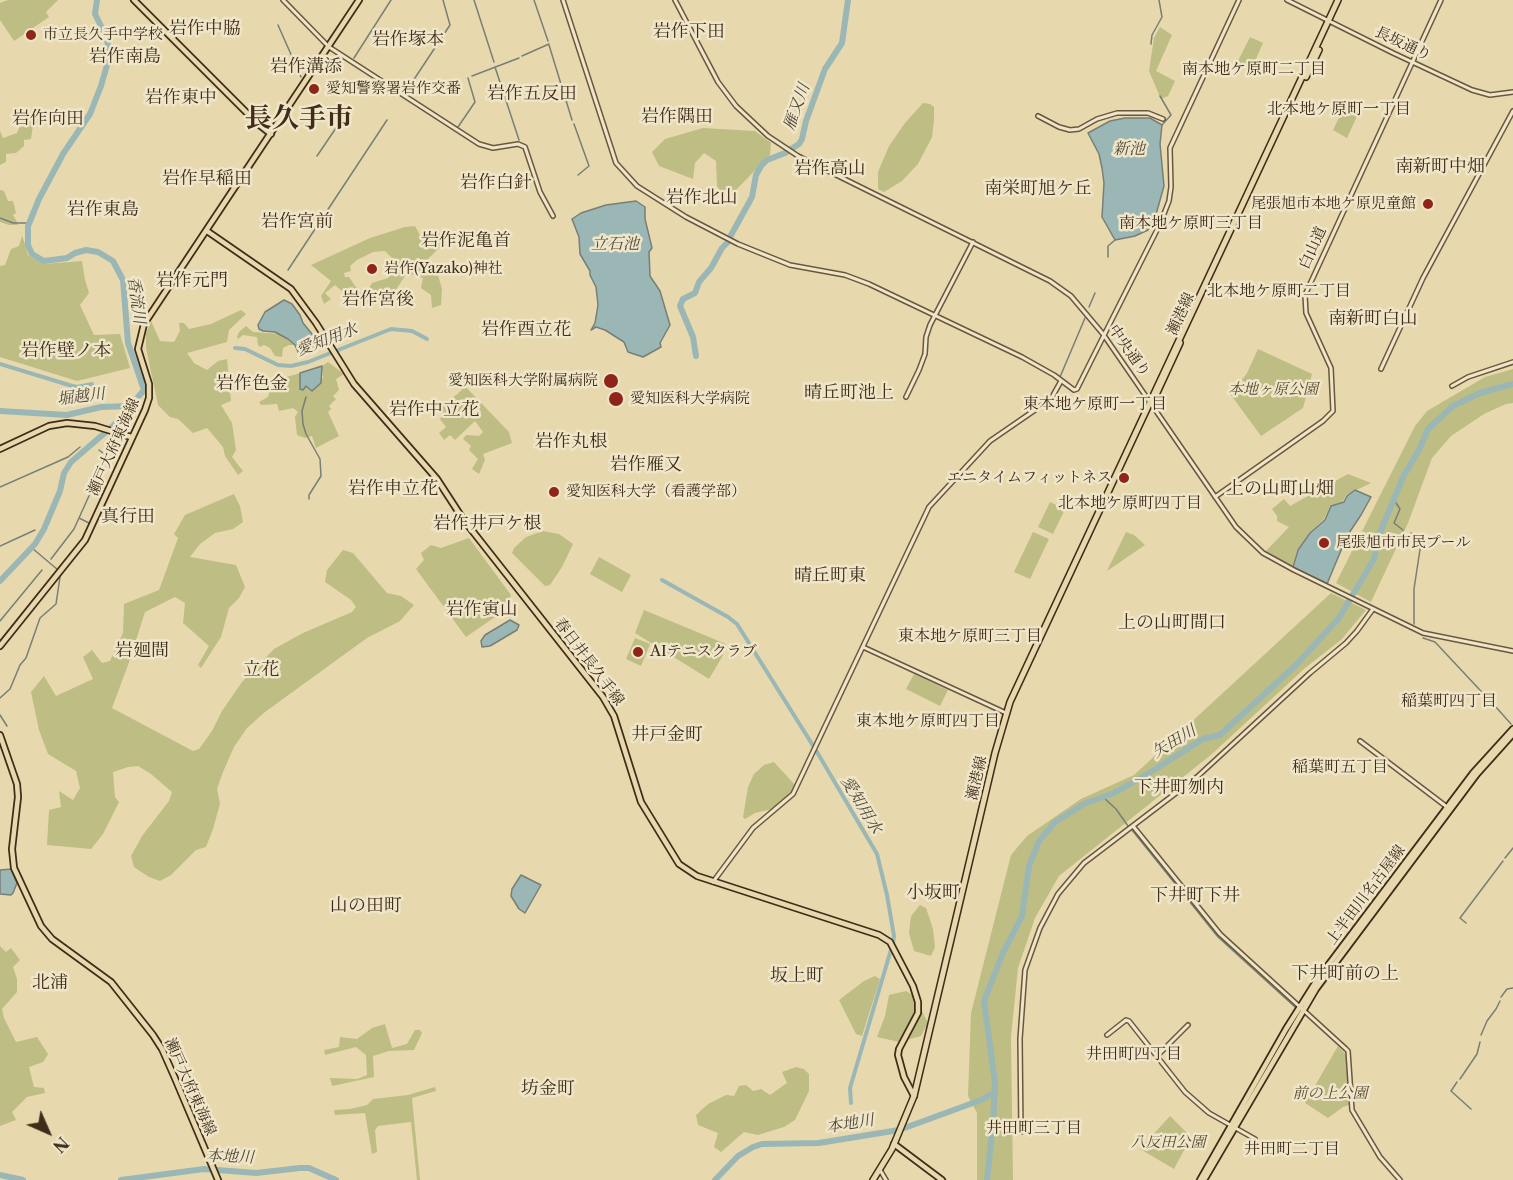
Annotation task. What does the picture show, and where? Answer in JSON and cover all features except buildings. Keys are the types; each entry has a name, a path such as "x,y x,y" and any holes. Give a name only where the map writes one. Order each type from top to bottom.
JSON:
{"highway":[{"name":"瀬港線","path":"873,1180 894,1144 914,1096 1006,713 1062,588 1150,403 1158,392 1340,0"}],"main road":[{"path":"134,0 257,123 271,134 359,0"},
{"name":"瀬戸大府東海線","path":"0,646 3,639 85,540 147,404 149,392 138,349 144,324 271,134"},
{"name":"春日井長久手線","path":"207,231 287,285 308,312 368,402 437,479 463,519 603,698 614,716 629,768 645,810 679,864 690,873 713,882 879,934 890,942 913,986 918,1002 918,1013 898,1055 904,1077 914,1096"},
{"path":"0,449 50,426 76,423 131,437"},
{"name":"上半田川名古屋線","path":"1202,1180 1301,1008 1473,773 1513,729"},
{"name":"上半田川名古屋線","path":"1449,808 1513,734"},
{"name":"瀬戸大府東海線","path":"0,735 17,784 18,797 12,849 14,868 41,926 52,939 111,982 153,1035 171,1068 218,1180"},
{"path":"894,1144 942,1180"}],"street":[{"path":"284,0 328,47 479,144 493,148 518,144 525,147 540,192 553,216"},
{"path":"563,0 615,163 637,186 686,217 756,252 790,265 855,278 1022,357 1054,375 1071,390 1076,390 1160,224 1169,201 1171,187 1170,148 1239,0"},
{"name":"中央通り","path":"675,0 710,68 727,95 752,122 786,148 1058,286 1082,307 1236,527 1263,553 1423,633 1513,651"},
{"name":"長坂通り","path":"1287,0 1480,93 1496,95 1513,92"},
{"name":"白山道","path":"1215,497 1323,421 1333,411 1331,368 1306,313 1305,295 1441,0"},
{"path":"1381,369 1423,278 1513,111"},
{"path":"1038,116 1070,130 1079,129 1097,119 1118,112 1148,113 1163,119"},
{"path":"906,397 925,354 926,337 935,316 973,242"},
{"path":"1452,386 1468,377 1513,362"},
{"path":"713,882 753,828 793,794 929,507 990,441 1052,399 1061,381"},
{"path":"1021,1132 1022,1001 1025,970 1035,940 1058,894 1084,863 1197,777 1346,643 1358,631 1371,608"},
{"path":"863,647 1006,713"},
{"path":"1360,741 1449,808"},
{"path":"1133,826 1220,934 1348,1051 1352,1110 1380,1157 1400,1180"},
{"path":"1107,1035 1128,1020 1185,1092 1209,1113 1255,1139"},
{"path":"1157,1056 1188,1025"},
{"path":"880,1170 886,1180"}],"green space":[{"path":"8,0 58,0 46,12 49,17 14,41 0,20 0,3"},
{"path":"1160,27 1172,35 1156,71 1175,81 1168,96 1161,99 1149,71 1154,38"},
{"path":"1250,37 1263,43 1251,70 1237,63"},
{"path":"923,103 934,107 932,137 918,164 902,181 884,192 878,189 878,172 889,146"},
{"path":"1345,105 1359,112 1347,138 1333,130"},
{"path":"39,111 38,124 33,125 31,139 24,140 24,146 16,153 6,154 6,162 0,165 0,131 3,138 17,133 19,128 29,121 32,112"},
{"path":"703,128 755,131 771,143 770,155 732,194 723,195 717,186 716,161 704,153 695,163 693,179 659,166 652,152 665,139"},
{"path":"0,190 4,191 8,201 13,201 16,213 13,215 17,222 25,244 28,255 44,264 82,261 89,293 80,305 94,335 120,334 130,368 77,381 0,357 0,266 5,265 11,249 19,246 22,236 18,225 0,222"},
{"path":"415,226 421,237 439,232 441,246 428,259 436,268 442,289 441,305 432,308 431,295 421,288 423,278 407,273 393,294 366,304 351,299 335,285 325,293 331,299 324,304 321,296 331,281 311,265 370,238","holes":["385,251 393,259 390,268 393,272 388,278 372,283 368,290 360,293 349,277 345,277 344,273 351,271 350,266 373,252"]},
{"path":"241,310 246,314 229,330 227,342 187,353 194,363 207,370 218,361 227,359 231,401 221,405 232,423 236,450 232,457 243,471 238,475 225,456 223,447 207,428 193,433 178,419 170,417 158,405 146,348 146,334 151,321 160,341 174,342 180,331 179,323 184,323 189,329 211,324"},
{"path":"246,326 253,332 280,334 295,345 283,348 282,357 275,356 270,348 258,345 257,337 243,335 238,339 239,332"},
{"name":"本地ヶ原公園","path":"1258,349 1312,374 1303,408 1261,436 1231,395 1247,373"},
{"path":"328,362 344,374 336,379 339,390 333,396 336,399 329,406 331,409 328,412 339,436 316,448 312,436 305,438 297,435 295,417 298,412 293,408 279,411 277,404 261,405 259,402 268,397 270,391 281,389 283,378 300,373 300,389 306,386 312,391 323,378 322,366"},
{"path":"1513,369 1513,403 1484,414 1451,436 1432,458 1408,523 1371,602 1336,583 1415,426 1427,411 1485,377"},
{"path":"461,382 509,432 512,443 483,454 485,460 479,474 472,469 478,459 469,450 471,446 463,439 466,435 479,436 483,432 475,421 455,440 450,435 444,440 439,433 446,427 440,419 443,415 438,410 462,390 458,385"},
{"path":"1348,474 1371,483 1346,495 1343,501 1330,506 1324,519 1308,534 1297,550 1292,567 1265,552 1289,527 1277,521 1277,516 1272,509 1284,499 1290,506"},
{"path":"234,494 240,506 243,522 233,529 215,533 200,544 190,557 236,565 245,587 239,598 229,608 221,637 201,668 198,665 209,646 183,623 185,603 175,597 145,612 112,708 193,751 199,749 242,682 274,649 303,633 352,612 356,607 351,600 325,582 327,570 343,550 353,553 387,593 401,596 414,605 400,621 367,638 265,712 247,728 234,747 217,789 220,804 206,847 196,850 171,875 160,881 134,867 131,856 142,836 169,801 172,792 138,766 113,772 115,797 119,802 103,834 91,849 47,845 49,810 61,807 59,791 73,800 80,788 76,771 48,754 39,730 31,692 44,676 56,696 93,679 83,657 92,650 102,663 110,661 123,633 124,604 159,590 178,538 174,534 185,515"},
{"path":"1050,502 1065,509 1053,534 1038,527"},
{"path":"543,531 559,534 573,544 550,585 545,586 512,553 526,537"},
{"path":"1033,532 1049,539 1030,579 1014,572"},
{"path":"1126,532 1134,535 1145,545 1107,571"},
{"path":"469,538 511,595 505,610 466,637 416,569 424,560 421,553 431,545 441,548"},
{"path":"599,557 631,575 622,592 590,574"},
{"path":"1331,593 1366,610 1341,640 1305,668 1212,754 1059,876 1035,918 1018,968 1011,1037 1013,1180 977,1180 977,1113 968,1096 971,1013 1011,855 1027,836 1081,799 1134,775"},
{"path":"644,610 726,644 722,657 709,679 635,633"},
{"name":"AIテニスクラブ","path":"635,638 650,644 641,666 626,659"},
{"path":"914,674 948,690 940,706 906,689"},
{"path":"774,762 795,785 776,808 755,813 745,819 743,817 748,787 754,774 764,765"},
{"path":"920,905 926,908 933,929 935,947 931,956 914,951 909,933 911,916"},
{"path":"0,946 6,952 11,948 20,960 13,967 17,979 17,992 2,1009 4,1018 16,1042 37,1037 48,1054 43,1062 29,1067 34,1087 44,1088 45,1093 27,1097 12,1112 16,1120 0,1126"},
{"path":"875,976 880,979 862,1036 856,1034 839,1000 864,981"},
{"path":"906,991 914,996 928,1023 921,1036 899,1042 877,1037 885,1016 889,995"},
{"path":"385,1024 392,1048 407,1044 415,1030 420,1030 422,1033 414,1050 389,1051 373,1056 374,1077 332,1086 330,1078 357,1079 367,1075 366,1055 356,1047 325,1055 324,1050 339,1047 340,1037 357,1039 372,1028"},
{"name":"前の上公園","path":"1338,1046 1346,1055 1349,1105 1328,1118 1305,1103"},
{"path":"796,1067 804,1069 809,1074 809,1091 795,1120 784,1127 758,1135 744,1132 721,1152 714,1147 718,1133 698,1125 696,1115 708,1104 726,1095 734,1096 739,1086 746,1085 753,1091 761,1089 770,1095 787,1083 782,1072"},
{"path":"435,1087 436,1091 412,1098 420,1180 417,1180 411,1122 378,1126 375,1130 377,1152 372,1154 365,1113 335,1115 334,1110 367,1105 373,1099 408,1095"},
{"name":"八反田公園","path":"1170,1116 1191,1137 1174,1169 1140,1149"}],"water":[{"name":"新池","path":"1125,118 1150,118 1162,125 1160,144 1164,186 1155,218 1148,230 1135,236 1115,240 1102,217 1104,183 1102,168 1099,154 1088,133 1110,121"},
{"name":"立石池","path":"636,201 645,207 645,219 652,248 649,252 650,276 660,291 670,325 660,343 661,347 643,357 628,352 624,342 605,330 596,327 591,330 595,323 598,305 596,287 580,254 579,237 572,219 581,213 606,205"},
{"path":"284,300 292,304 303,323 321,345 299,354 295,345 288,339 275,332 259,329 258,325 265,312"},
{"path":"322,366 321,383 312,391 306,386 303,390 300,389 300,373"},
{"name":"尾張旭市市民プール","path":"1355,490 1371,497 1347,536 1327,584 1293,567 1298,550 1310,533 1325,520 1331,506 1344,502 1347,496"},
{"path":"510,620 519,625 517,630 490,646 482,647 481,641 485,635"},
{"path":"11,869 17,883 13,893 11,895 0,894 0,870"},
{"path":"521,875 541,885 525,913 519,909 511,896 512,889"}],"waterway":[{"name":"香流川","path":"0,581 35,544 44,529 60,491 64,473 71,462 114,425 144,390 128,343 123,280 113,261 98,252 86,250 67,258 44,261 32,254 28,245 28,226 39,199 63,154 90,114 109,58 106,36 95,14 97,0"},
{"path":"354,58 391,0"},
{"path":"405,93 450,25 443,0"},
{"path":"474,0 494,62"},
{"path":"534,0 548,41"},
{"name":"雁又川","path":"730,237 752,197 756,175 761,166 767,160 799,144 802,139 806,121 825,69 842,43 848,0"},
{"path":"1151,44 1152,35 1162,17 1159,0"},
{"path":"278,25 301,77"},
{"path":"522,56 549,44"},
{"path":"549,45 572,120"},
{"path":"472,76 519,58"},
{"path":"495,67 519,140"},
{"path":"458,127 475,102 468,78"},
{"path":"1160,96 1171,115 1162,125"},
{"path":"288,270 387,120"},
{"path":"574,124 589,166 578,175"},
{"path":"317,156 336,128"},
{"path":"0,218 13,223 29,223"},
{"path":"1108,257 1108,246 1115,240"},
{"name":"雁又川","path":"696,356 693,337 680,306 683,299 695,293 699,282 728,242"},
{"path":"1089,307 1095,293"},
{"path":"1060,377 1085,318"},
{"name":"愛知用水","path":"235,348 245,349 278,365 291,366 308,362 391,329 412,331 427,339"},
{"name":"愛知用水","path":"0,364 77,387 92,384"},
{"name":"矢田川","path":"987,1180 995,1083 984,1001 1003,953 1022,916 1029,866 1039,841 1055,822 1084,804 1114,793 1203,739 1220,735 1296,665 1339,618 1374,559 1379,535 1404,475 1428,429 1453,406 1480,393 1513,384"},
{"path":"306,397 302,411 303,424 320,459 321,476 309,495 309,499"},
{"name":"堀越川","path":"0,411 67,415 101,407 130,406"},
{"path":"0,487 68,457 80,447"},
{"path":"51,559 74,529 107,456 99,450"},
{"path":"1394,500 1400,509 1394,523 1403,530"},
{"path":"79,518 89,523"},
{"path":"0,546 35,530"},
{"path":"1411,533 1419,537 1421,543 1414,589 1414,624"},
{"path":"32,548 58,570"},
{"path":"0,621 42,570"},
{"path":"0,698 10,689 20,665 26,658 40,618 56,604 60,577"},
{"name":"愛知用水","path":"662,580 737,624 877,854 894,936 850,1088 851,1103"},
{"path":"1423,638 1435,642 1493,704"},
{"path":"1495,706 1511,724"},
{"path":"0,715 7,726"},
{"path":"1103,797 1116,809 1128,826"},
{"path":"1132,830 1218,937 1295,1007"},
{"path":"1505,858 1513,848"},
{"path":"1466,923 1460,918 1503,861"},
{"path":"1501,997 1507,989 1513,988"},
{"path":"1481,1035 1500,1001"},
{"path":"1460,1079 1477,1054 1480,1042"},
{"path":"1457,1082 1451,1091 1471,1109"},
{"name":"本地川","path":"715,1180 738,1156 762,1144 819,1143 899,1130 981,1100 995,1092"},
{"name":"本地川","path":"121,1180 204,1169 256,1173 300,1168 309,1168 336,1180"},
{"name":"本地川","path":"0,1175 23,1180"}],"place":[{"name":"市立長久手中学校","path":"31,35"},
{"name":"愛知警察署岩作交番","path":"314,89"},
{"name":"尾張旭市本地ケ原児童館","path":"1428,204"},
{"name":"岩作(Yazako)神社","path":"372,269"},
{"name":"愛知医科大学附属病院","path":"611,381"},
{"name":"愛知医科大学病院","path":"616,399"},
{"name":"エニタイムフィットネス","path":"1124,478"},
{"name":"愛知医科大学（看護学部）","path":"554,492"},
{"name":"尾張旭市市民プール","path":"1324,543"},
{"name":"AIテニスクラブ","path":"638,652"}],"district":[{"name":"岩作中脇","path":"205,29"},
{"name":"岩作下田","path":"689,32"},
{"name":"岩作塚本","path":"408,40"},
{"name":"岩作南島","path":"125,57"},
{"name":"岩作溝添","path":"306,67"},
{"name":"南本地ケ原町二丁目","path":"1254,69"},
{"name":"岩作五反田","path":"532,94"},
{"name":"岩作東中","path":"181,98"},
{"name":"北本地ケ原町一丁目","path":"1339,109"},
{"name":"岩作隅田","path":"677,117"},
{"name":"岩作向田","path":"48,119"},
{"name":"長久手市","path":"299,119"},
{"name":"南新町中畑","path":"1440,167"},
{"name":"岩作高山","path":"830,169"},
{"name":"岩作早稲田","path":"207,179"},
{"name":"岩作白針","path":"496,183"},
{"name":"南栄町旭ケ丘","path":"1038,189"},
{"name":"岩作北山","path":"702,198"},
{"name":"岩作東島","path":"103,210"},
{"name":"岩作宮前","path":"297,222"},
{"name":"南本地ケ原町三丁目","path":"1191,223"},
{"name":"岩作泥亀首","path":"466,241"},
{"name":"岩作元門","path":"192,281"},
{"name":"北本地ケ原町二丁目","path":"1279,291"},
{"name":"岩作宮後","path":"378,300"},
{"name":"南新町白山","path":"1373,319"},
{"name":"岩作酉立花","path":"526,330"},
{"name":"岩作壁ノ本","path":"66,351"},
{"name":"岩作色金","path":"252,384"},
{"name":"晴丘町池上","path":"849,393"},
{"name":"東本地ケ原町一丁目","path":"1095,404"},
{"name":"岩作中立花","path":"434,410"},
{"name":"岩作丸根","path":"571,442"},
{"name":"岩作雁又","path":"646,465"},
{"name":"岩作申立花","path":"393,489"},
{"name":"上の山町山畑","path":"1280,489"},
{"name":"北本地ケ原町四丁目","path":"1130,503"},
{"name":"真行田","path":"128,517"},
{"name":"岩作井戸ケ根","path":"487,524"},
{"name":"晴丘町東","path":"830,576"},
{"name":"岩作寅山","path":"482,610"},
{"name":"上の山町間口","path":"1172,623"},
{"name":"東本地ケ原町三丁目","path":"970,636"},
{"name":"岩廻間","path":"142,651"},
{"name":"立花","path":"261,670"},
{"name":"稲葉町四丁目","path":"1449,701"},
{"name":"東本地ケ原町四丁目","path":"928,721"},
{"name":"井戸金町","path":"667,735"},
{"name":"稲葉町五丁目","path":"1340,767"},
{"name":"下井町刎内","path":"1179,788"},
{"name":"小坂町","path":"933,893"},
{"name":"下井町下井","path":"1195,896"},
{"name":"山の田町","path":"366,906"},
{"name":"下井町前の上","path":"1345,974"},
{"name":"坂上町","path":"797,976"},
{"name":"北浦","path":"50,983"},
{"name":"井田町四丁目","path":"1134,1054"},
{"name":"坊金町","path":"548,1089"},
{"name":"井田町三丁目","path":"1034,1128"},
{"name":"井田町二丁目","path":"1292,1149"}]}
